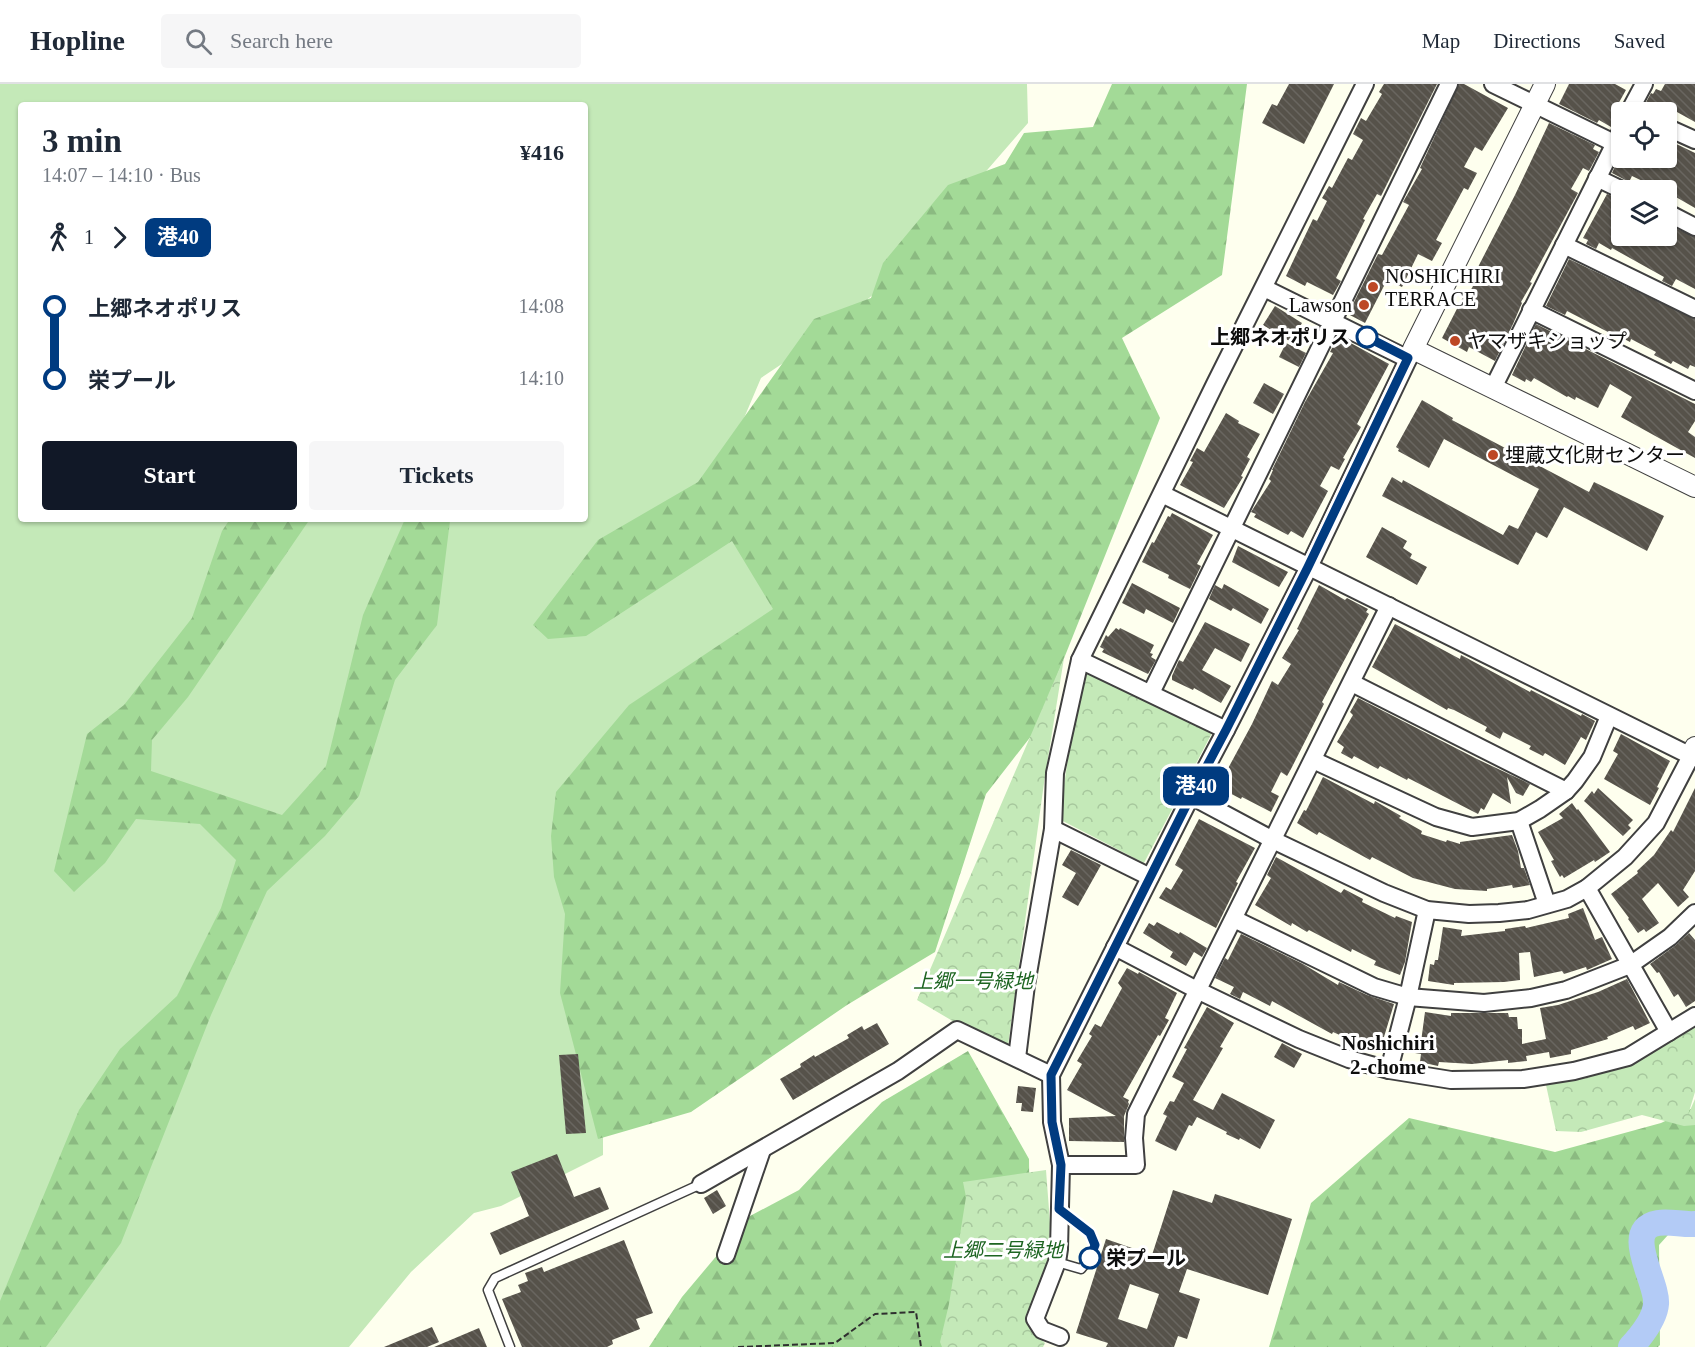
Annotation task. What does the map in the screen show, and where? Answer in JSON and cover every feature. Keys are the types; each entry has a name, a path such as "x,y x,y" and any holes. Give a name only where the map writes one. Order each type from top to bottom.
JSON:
{"street":[{"path":"1017,1058 1026,985 1053,829 1055,772 1080,660 1365,84"},
{"path":"1150,693 1449,84"},
{"path":"1493,84 1535,105 1611,133"},
{"path":"1060,1337 1042,1330 1035,1319 1059,1249 1061,1165 1052,1122 1051,1075 1308,567 1545,84"},
{"path":"1637,102 1644,84"},
{"path":"1677,132 1695,140"},
{"path":"1493,388 1611,150"},
{"path":"1597,178 1611,185"},
{"path":"1677,217 1695,226"},
{"path":"1564,244 1695,309"},
{"path":"1264,288 1333,322 1493,388 1695,487"},
{"path":"1531,310 1695,392"},
{"path":"1162,494 1609,716 1694,754 1656,823 1625,857 1587,888 1568,899 1528,910 1499,913 1469,914 1427,910 1384,893 1273,840 1191,796"},
{"path":"1061,1165 1136,1165 1134,1138 1136,1114 1389,606"},
{"path":"1080,660 1226,730"},
{"path":"1352,683 1566,790"},
{"path":"1313,760 1436,817 1472,827 1518,821 1540,809 1566,790 1592,757 1609,716"},
{"path":"1518,821 1547,904"},
{"path":"1053,829 1150,877"},
{"path":"1587,888 1668,1032"},
{"path":"1389,1070 1427,910"},
{"path":"1234,919 1374,987 1408,997 1484,1003 1531,998 1566,990 1630,965 1670,937 1695,914"},
{"path":"1115,947 1299,1039 1349,1059 1389,1070 1451,1080 1523,1079 1574,1071 1628,1057 1695,1016"},
{"path":"701,1184 897,1071 957,1030 1051,1075"},
{"path":"726,1255 762,1150"}],"lane":[{"path":"510,1347 488,1290 495,1278 701,1184"},
{"path":"1056,1262 1081,1269 1090,1258 1095,1245 1090,1233 1059,1209"}],"path":[{"path":"738,1347 835,1343 875,1314 916,1312 921,1347"}],"green space":[{"path":"0,84 1027,84 1028,123 896,275 828,333 761,378 705,510 765,554 780,599 603,1036 603,1155 501,1206 474,1213 411,1272 349,1347 0,1347"},
{"path":"1112,84 1247,84 1222,275 1122,338 1160,418 1035,731 986,794 935,952 847,1005 691,1112 598,1139 560,993 565,914 554,877 551,836 556,792 629,705 773,609 732,541 586,636 548,639 533,625 598,540 698,482 814,319 871,298 883,263 948,185 1005,164 1024,133 1093,127"},
{"path":"228,522 308,522 188,697 152,740 151,771 282,815 326,766 363,615 404,522 450,522 437,625 395,680 359,796 325,836 267,891 211,1015 121,1243 46,1347 0,1347 0,1301 79,1110 120,1049 177,996 221,908 236,860 200,824 136,819 105,863 74,892 54,871 87,734 124,705 192,618 222,531"},
{"name":"上郷一号緑地","path":"1064,658 1044,783 1007,1053 917,1000"},
{"path":"1082,664 1213,731 1144,863 1059,819"},
{"path":"1695,1025 1695,1092 1688,1115 1695,1099 1695,1125 1684,1126 1642,1115 1581,1132 1556,1131 1546,1085 1627,1066"},
{"path":"968,1051 1029,1159 1030,1253 977,1347 649,1347 682,1297 750,1216 799,1190 882,1102"},
{"path":"1695,1107 1695,1216 1677,1225 1659,1245 1660,1345 1658,1347 1269,1347 1311,1203 1409,1118 1555,1152 1661,1123"},
{"name":"上郷二号緑地","path":"1046,1170 1050,1223 1048,1259 1028,1312 1030,1328 1045,1343 1043,1347 942,1347 940,1342 949,1304 966,1197 963,1182"}],"building":[{"path":"1289,84 1334,84 1304,144 1262,123 1272,104 1277,106"},
{"path":"1384,84 1437,84 1381,196 1377,194 1363,219 1365,220 1336,278 1341,281 1333,295 1307,282 1305,286 1286,276 1313,219 1317,221 1327,201 1322,198 1329,186 1332,188 1348,158 1352,160 1363,140 1353,134 1361,118 1366,121 1382,94 1379,92"},
{"path":"1459,84 1464,84 1508,108 1482,151 1475,147 1464,167 1477,173 1468,190 1464,188 1436,240 1442,243 1432,261 1418,254 1402,287 1387,280 1365,323 1348,314 1378,254 1382,255 1409,205 1403,202 1422,169 1420,168"},
{"path":"1569,84 1615,84 1626,90 1619,102 1611,102 1611,127 1599,120 1597,123 1559,104"},
{"path":"1665,84 1695,84 1695,122 1677,112 1677,102 1646,102 1656,89 1661,91"},
{"path":"1549,123 1595,145 1593,149 1599,152 1589,171 1583,168 1571,189 1578,193 1530,282 1532,283 1495,361 1469,347 1467,352 1442,338 1463,297 1466,299 1481,271 1477,269"},
{"path":"1677,144 1695,153 1695,208 1677,198 1677,180 1640,180 1632,176 1630,180 1625,180 1612,173 1614,168 1677,168"},
{"path":"1607,194 1611,196 1611,246 1677,246 1677,229 1695,237 1695,289 1676,279 1672,286 1662,281 1664,277 1612,248 1611,250 1599,243 1596,249 1586,244 1588,240 1583,238"},
{"path":"1569,259 1695,319 1695,367 1690,365 1688,369 1673,361 1671,364 1654,355 1656,352 1631,339 1630,342 1567,311 1565,315 1546,306"},
{"path":"1275,306 1302,323 1291,342 1263,325"},
{"path":"1536,324 1695,404 1695,421 1688,432 1695,437 1695,458 1621,417 1632,397 1610,384 1598,408 1576,397 1575,400 1567,397 1534,378 1531,382 1526,379 1525,382 1512,375"},
{"path":"1338,336 1389,364 1357,424 1361,427 1343,458 1345,459 1339,470 1331,466 1320,486 1328,491 1303,538 1291,531 1288,535 1254,517 1256,514 1251,512 1271,481 1269,479 1272,470 1305,402 1333,353 1330,352"},
{"path":"1286,343 1306,353 1299,367 1279,357"},
{"path":"1264,383 1284,394 1273,414 1253,403"},
{"path":"1422,400 1453,418 1452,420 1589,492 1594,482 1664,516 1647,551 1564,507 1547,538 1536,532 1518,565 1382,496 1392,477 1402,483 1403,480 1503,535 1509,525 1518,529 1539,489 1444,439 1429,468 1398,451 1396,447"},
{"path":"1226,413 1239,421 1238,423 1260,434 1247,457 1250,459 1241,476 1243,477 1224,508 1180,485 1193,462 1190,461 1197,448 1204,452"},
{"path":"1172,513 1213,535 1197,564 1201,566 1190,589 1168,578 1169,575 1142,562 1152,542 1154,543 1168,516 1170,517"},
{"path":"1382,527 1407,541 1403,548 1412,554 1410,558 1427,567 1417,585 1366,557"},
{"path":"1238,546 1288,572 1279,587 1232,562"},
{"path":"1132,583 1180,608 1173,623 1146,609 1144,614 1122,603"},
{"path":"1224,584 1269,609 1261,624 1233,608 1231,611 1209,599 1215,585 1222,589"},
{"path":"1319,585 1345,600 1347,598 1368,609 1366,612 1369,614 1322,702 1324,704 1291,769 1287,776 1281,772 1271,792 1279,796 1271,812 1218,787 1272,681 1278,685 1291,664 1282,658 1299,630 1297,629"},
{"path":"1205,622 1250,644 1241,662 1215,648 1202,670 1231,686 1221,703 1194,688 1193,690 1172,680 1179,660 1183,662"},
{"path":"1395,624 1460,659 1461,655 1530,692 1531,690 1595,721 1586,740 1581,737 1565,765 1545,753 1543,756 1529,749 1531,746 1503,732 1500,739 1485,731 1487,727 1454,710 1448,708 1447,710 1372,667"},
{"path":"1116,628 1154,645 1150,653 1153,654 1151,657 1156,660 1148,674 1102,652 1104,649 1100,647 1106,635 1108,637"},
{"path":"1358,698 1530,784 1523,796 1516,793 1507,777 1511,804 1493,793 1484,810 1481,808 1478,814 1408,778 1407,780 1380,766 1378,769 1354,756 1352,759 1341,753 1344,747 1337,742 1353,715 1350,712"},
{"path":"1621,734 1670,761 1650,805 1604,779 1618,754 1613,751"},
{"path":"1323,777 1401,816 1399,818 1422,831 1421,834 1446,842 1447,840 1460,844 1460,842 1512,835 1521,868 1524,868 1530,885 1513,888 1512,885 1487,889 1487,891 1455,889 1413,878 1372,857 1370,860 1319,832 1317,835 1297,823 1304,810 1306,811"},
{"path":"1598,788 1633,820 1628,825 1631,828 1623,836 1584,801 1592,791 1594,794"},
{"path":"1695,788 1695,871 1683,890 1689,897 1678,907 1658,883 1642,899 1659,923 1646,932 1644,929 1638,933 1611,894 1638,873 1637,871 1654,855 1671,830 1673,832"},
{"path":"1572,803 1610,852 1564,878 1562,875 1560,877 1551,861 1554,860 1538,832 1563,818 1559,814"},
{"path":"1199,819 1255,848 1236,882 1238,883 1216,928 1159,898 1166,887 1171,890 1183,870 1175,865"},
{"path":"1071,850 1101,865 1078,906 1062,897 1076,873 1062,865"},
{"path":"1276,857 1341,893 1344,889 1363,899 1362,902 1395,918 1396,916 1412,922 1405,962 1400,975 1374,965 1376,961 1352,949 1351,952 1292,923 1291,926 1255,905 1271,878 1267,875"},
{"path":"1583,908 1595,940 1602,937 1612,959 1587,970 1586,967 1564,974 1562,971 1534,977 1530,952 1519,953 1520,980 1454,983 1454,985 1428,981 1430,964 1434,965 1435,960 1438,960 1443,927 1462,930 1461,936 1505,931 1505,929 1525,926 1526,928 1569,918 1568,914"},
{"path":"1157,922 1207,948 1202,957 1194,952 1186,966 1170,957 1173,952 1143,933 1149,923 1154,926"},
{"path":"1689,933 1695,940 1695,1001 1686,1007 1678,994 1674,997 1659,972 1657,973 1650,964"},
{"path":"1241,934 1303,964 1338,985 1339,982 1394,1004 1380,1050 1357,1045 1333,1032 1332,1034 1272,1001 1270,1006 1243,992 1240,999 1230,994 1234,987 1215,978 1225,958 1228,960"},
{"path":"1127,968 1177,993 1165,1018 1169,1020 1123,1097 1129,1100 1124,1116 1124,1142 1069,1141 1069,1118 1116,1116 1067,1090 1082,1064 1077,1061 1092,1036 1089,1034 1095,1024 1101,1027 1122,988 1118,983"},
{"path":"1627,979 1650,1023 1635,1030 1633,1026 1607,1037 1608,1039 1571,1050 1571,1054 1550,1058 1549,1052 1526,1056 1527,1061 1508,1063 1508,1060 1472,1064 1439,1062 1438,1066 1420,1062 1421,1054 1409,1052 1411,1040 1421,1042 1425,1012 1451,1016 1451,1013 1508,1013 1509,1017 1517,1017 1518,1029 1522,1029 1522,1044 1546,1039 1540,1008 1558,1005 1598,992"},
{"path":"1207,1007 1234,1023 1220,1047 1223,1048 1193,1100 1213,1110 1222,1093 1275,1120 1260,1149 1240,1138 1239,1140 1226,1134 1227,1132 1197,1117 1192,1126 1189,1125 1176,1151 1155,1141 1167,1116 1163,1114 1170,1101 1174,1102 1184,1083 1172,1077 1187,1049 1184,1048"},
{"path":"877,1023 889,1044 793,1100 780,1079 801,1067 800,1064 814,1055 815,1057 849,1038 847,1035 862,1026 864,1030"},
{"path":"1282,1043 1302,1054 1294,1068 1274,1057"},
{"path":"578,1054 586,1133 566,1134 559,1055"},
{"path":"1018,1086 1036,1088 1033,1112 1021,1111 1022,1103 1016,1103"},
{"path":"557,1154 574,1197 600,1187 609,1209 500,1255 490,1233 529,1216 511,1172"},
{"path":"717,1190 726,1206 713,1214 704,1198"},
{"path":"1173,1190 1212,1203 1215,1194 1292,1219 1268,1295 1187,1269 1179,1292 1200,1299 1187,1339 1178,1336 1174,1347 1106,1347 1108,1343 1076,1333 1106,1239 1152,1255","holes":["1130,1284 1159,1294 1147,1329 1118,1319"]},
{"path":"624,1240 653,1313 636,1319 640,1329 612,1340 613,1344 607,1347 522,1347 502,1299 521,1292 518,1285 528,1281 525,1273 542,1267 544,1272"},
{"path":"432,1327 439,1342 427,1347 384,1347"},
{"path":"479,1328 487,1347 434,1347"}],"waterway":[{"path":"1631,1347 1650,1321 1656,1304 1644,1258 1642,1235 1647,1227 1658,1223 1695,1224"}],"bus line":[{"name":"港40","path":"1090,1258 1095,1245 1090,1233 1059,1209 1061,1165 1052,1122 1051,1075 1308,567 1408,358 1367,337"}],"place":[{"name":"NOSHICHIRI TERRACE","path":"1373,287"},
{"name":"Lawson","path":"1364,305"},
{"name":"上郷ネオポリス","path":"1367,337"},
{"name":"ヤマザキショップ","path":"1455,341"},
{"name":"埋蔵文化財センター","path":"1493,455"},
{"name":"栄プール","path":"1090,1258"}],"district":[{"name":"Noshichiri 2-chome","path":"1388,1055"}]}
